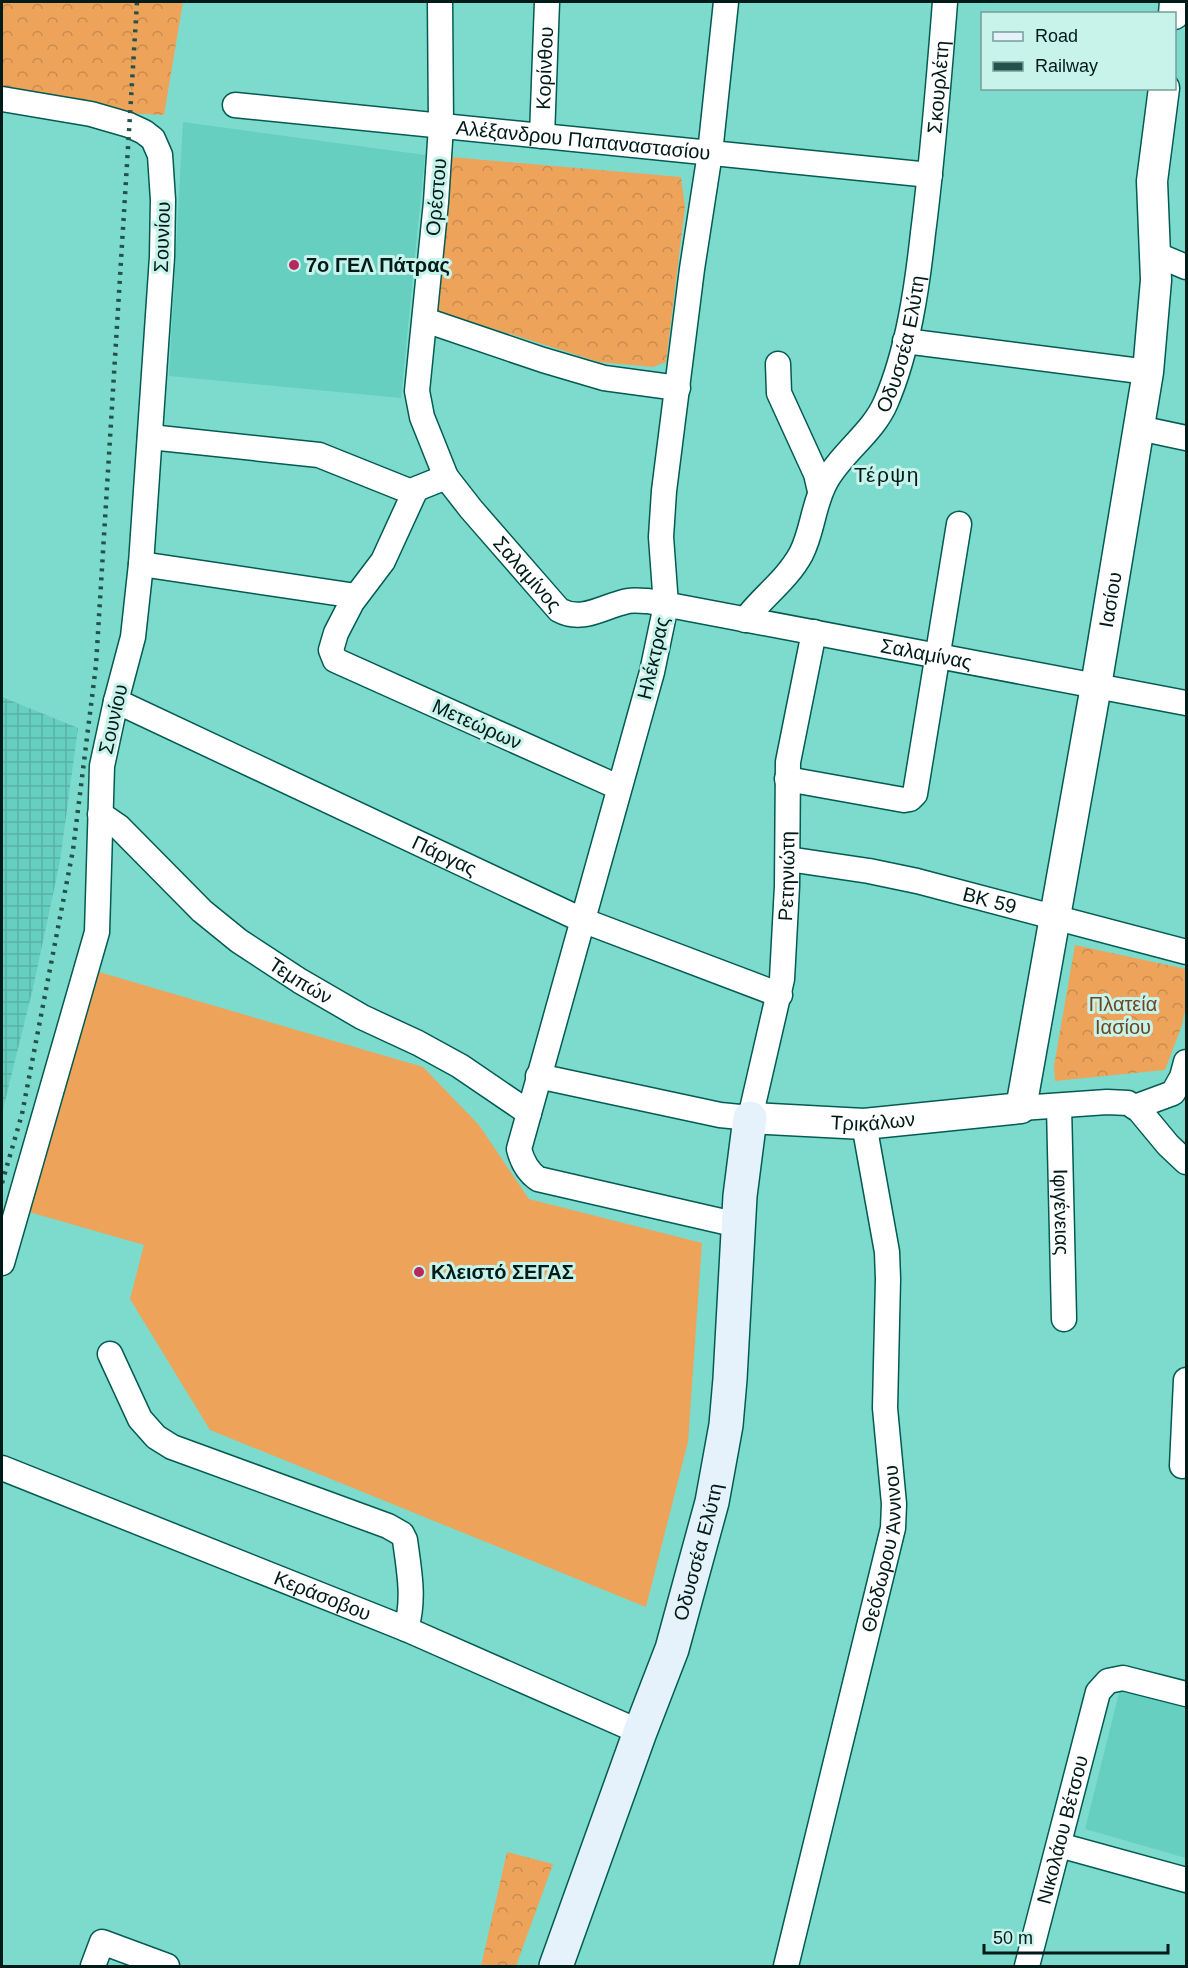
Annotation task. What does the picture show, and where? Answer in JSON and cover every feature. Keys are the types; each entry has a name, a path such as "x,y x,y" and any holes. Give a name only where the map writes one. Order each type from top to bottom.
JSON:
{"main road":[{"name":"Οδυσσέα Ελύτη","path":"556,1966 639,1732 672,1649 717,1479 726,1425 743,1160 750,1118"}],"street":[{"name":"Ορέστου","path":"417,391 441,126 440,2"},
{"name":"Κορίνθου","path":"542,136 547,2"},
{"name":"Ηλέκτρας","path":"726,2 710,153 692,269 661,525 666,605 652,672 618,787 519,1149 531,1174 538,1179 738,1225"},
{"name":"Σκουρλέτη","path":"930,175 945,2"},
{"name":"Ιασίου","path":"1021,1108 1096,686 1148,372 1155,304 1152,182 1164,90"},
{"name":"Σουνίου","path":"2,99 91,114 129,125 152,138 158,149 161,164 163,200 162,257 141,564 133,637 102,766 98,924 2,1263"},
{"name":"Αλέξανδρου Παπαναστασίου","path":"236,105 930,175"},
{"name":"Οδυσσέα Ελύτη","path":"820,491 836,466 882,410 889,394 905,342 918,273 930,175"},
{"path":"1155,254 1186,267"},
{"path":"425,320 604,378 678,388"},
{"path":"905,342 1148,372"},
{"path":"745,620 796,563 810,531 820,491 816,474 779,393 778,364"},
{"name":"Σαλαμίνος","path":"417,391 425,425 446,477 559,610 568,615 578,616 630,600 666,605"},
{"path":"1139,428 1186,438"},
{"path":"150,437 319,455 415,491"},
{"path":"141,564 356,596 378,570 415,491 446,477"},
{"path":"787,779 904,800 910,799 915,794 959,524"},
{"name":"Μετεώρων","path":"356,596 336,633 331,650 335,660 618,787"},
{"name":"Σαλαμίνας","path":"666,605 1186,703"},
{"name":"Ρετηνιώτη","path":"750,1118 780,995 788,859 788,762 814,632"},
{"name":"Πάργας","path":"116,701 582,920 780,995"},
{"name":"Τεμπών","path":"100,814 119,827 202,911 239,941 334,1002 460,1065 529,1113"},
{"name":"BK 59","path":"788,859 917,881 1186,952"},
{"path":"1186,1062 1182,1077 1173,1093 1135,1107 1186,1162"},
{"name":"Τρικάλων","path":"538,1076 714,1114 864,1124 1021,1108 1116,1102 1135,1107"},
{"name":"Ιφιγένειας","path":"1059,1106 1064,1319"},
{"name":"Θεόδωρου Άννινου","path":"786,1966 893,1528 894,1504 885,1408 888,1279 886,1252 864,1124"},
{"path":"110,1354 140,1419 156,1437 172,1447 388,1526 402,1534 405,1540 412,1590 406,1629"},
{"path":"1182,1466 1186,1380"},
{"name":"Κεράσοβου","path":"2,1468 406,1629 639,1732"},
{"name":"Νικολάου Βέτσου","path":"1027,1966 1098,1692 1108,1681 1123,1678 1186,1694"},
{"path":"1059,1845 1186,1880"},
{"path":"93,1966 102,1942 167,1966"}],"shaded area":[{"name":"7ο ΓΕΛ Πάτρας","path":"183,122 425,155 401,398 169,376"},
{"path":"2,697 78,728 60,861 33,988 2,1113"},
{"path":"1120,1689 1186,1706 1186,1858 1085,1829"}],"green space":[{"path":"2,2 183,2 164,115 107,112 2,92"},
{"path":"451,157 681,177 685,207 666,362 653,367 599,362 437,311"},
{"name":"Πλατεία Ιασίου","path":"1075,945 1186,969 1186,1005 1182,1025 1165,1070 1055,1081 1054,1066"},
{"name":"Κλειστό ΣΕΓΑΣ","path":"99,972 423,1067 479,1125 529,1199 702,1243 688,1442 646,1607 210,1430 130,1299 144,1245 29,1212"},
{"path":"507,1852 553,1864 516,1966 481,1966"}],"railway":[{"path":"2,1183 22,1114 73,850 96,665 137,2"}],"place":[{"name":"7ο ΓΕΛ Πάτρας","path":"294,265"},
{"name":"Κλειστό ΣΕΓΑΣ","path":"419,1272"}],"district":[{"name":"Τέρψη","path":"887,475"}]}
